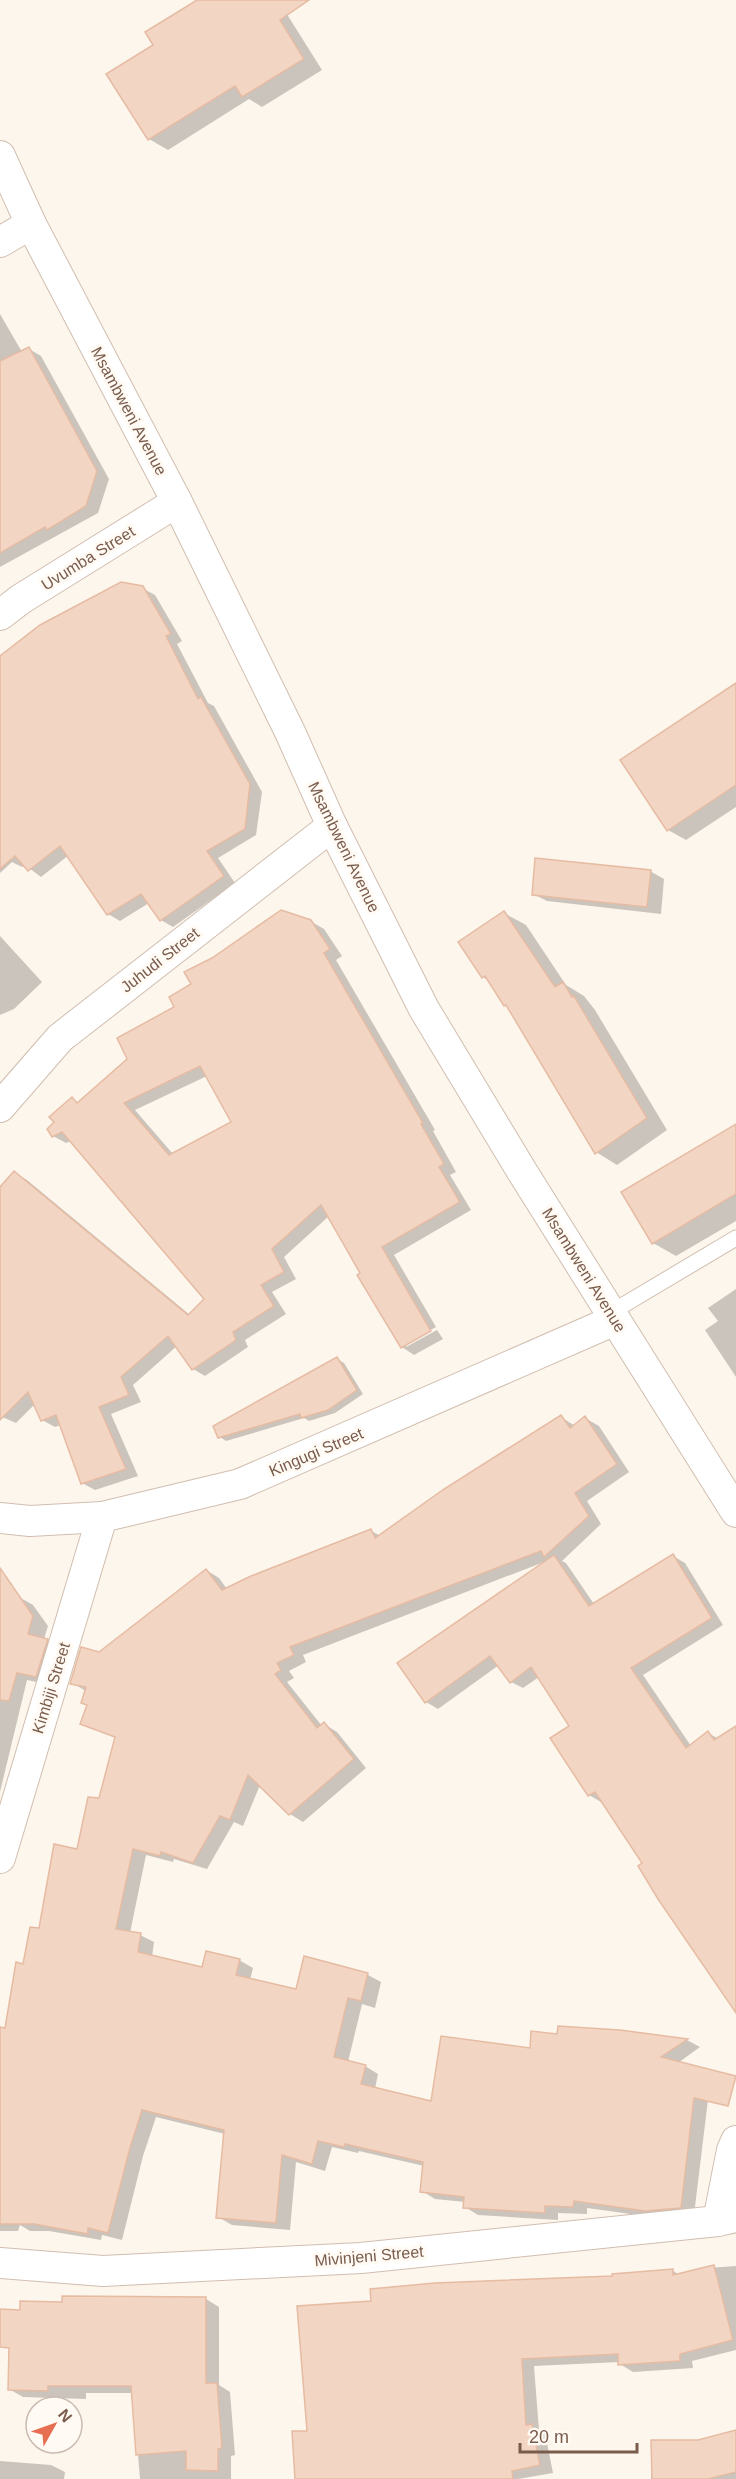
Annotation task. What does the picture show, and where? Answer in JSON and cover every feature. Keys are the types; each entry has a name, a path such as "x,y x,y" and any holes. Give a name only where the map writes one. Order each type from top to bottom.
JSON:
{"street":[{"name":"Msambweni Avenue","path":"0,156 31,224 177,502 290,732 332,826 424,1009 612,1316 736,1512"},
{"path":"0,242 31,224"},
{"name":"Uvumba Street","path":"0,615 21,599 177,502"},
{"name":"Juhudi Street","path":"0,1107 60,1038 332,826"},
{"name":"Kingugi Street","path":"0,1518 30,1521 102,1517 240,1484 612,1316"},
{"name":"Kimbiji Street","path":"0,1858 102,1517"},
{"path":"727,2219 732,2151 736,2141"},
{"name":"Mivinjeni Street","path":"0,2263 103,2271 361,2258 727,2219"}],"lane":[{"path":"612,1316 736,1238"}],"building":[{"path":"197,0 309,0 280,20 304,59 242,97 235,86 148,140 106,74 153,45 145,32"},
{"path":"29,347 97,471 86,506 47,530 45,527 0,553 0,361"},
{"path":"121,582 143,586 171,634 166,636 198,699 201,697 250,784 245,829 207,851 224,876 160,921 141,894 107,915 60,846 28,871 15,856 0,869 0,656 40,625"},
{"path":"736,683 736,785 667,831 620,760"},
{"path":"535,858 651,870 647,907 532,895"},
{"path":"281,910 311,920 330,949 324,953 423,1123 421,1124 444,1164 439,1167 460,1202 382,1247 431,1331 401,1348 357,1275 360,1273 321,1205 272,1249 284,1272 261,1285 274,1306 233,1332 236,1340 192,1370 168,1336 121,1377 129,1395 99,1407 126,1469 81,1484 56,1415 41,1421 28,1392 0,1420 0,1187 14,1171 188,1315 204,1299 62,1132 52,1137 47,1129 54,1122 49,1117 72,1097 77,1103 127,1059 117,1038 174,1007 169,997 191,984 184,972 212,958","holes":["200,1066 231,1122 169,1155 124,1103"]},
{"path":"504,911 555,987 563,982 572,997 574,996 647,1118 595,1154 506,1005 504,1006 485,976 482,978 458,942"},
{"path":"736,1124 736,1194 652,1244 621,1192"},
{"path":"337,1357 357,1390 328,1410 301,1418 300,1414 218,1438 213,1426"},
{"path":"561,1415 570,1428 585,1416 617,1464 575,1493 589,1516 544,1557 541,1551 290,1647 294,1655 277,1663 281,1670 275,1674 317,1728 324,1722 354,1759 289,1815 248,1775 230,1820 220,1816 193,1863 161,1852 160,1856 133,1849 116,1929 141,1933 138,1952 202,1967 206,1951 240,1959 236,1975 296,1989 304,1956 368,1973 361,2001 348,1998 334,2057 366,2065 361,2084 431,2101 441,2036 530,2048 531,2031 557,2034 558,2026 620,2030 688,2039 661,2057 736,2076 728,2106 694,2098 681,2208 645,2211 574,2201 573,2207 545,2206 545,2213 463,2208 464,2197 420,2192 423,2162 345,2144 344,2147 318,2141 312,2164 282,2155 276,2223 216,2218 224,2130 142,2110 108,2233 88,2228 88,2234 34,2224 0,2224 0,2027 5,2028 16,1962 23,1964 30,1927 39,1928 54,1844 77,1849 88,1797 99,1798 115,1737 80,1724 87,1705 81,1703 86,1687 70,1684 81,1647 99,1652 206,1569 222,1590 251,1576 371,1529 375,1538 444,1489"},
{"path":"673,1554 712,1618 631,1668 686,1748 708,1731 714,1740 736,1726 736,2013 658,1899 638,1866 642,1863 595,1792 588,1796 550,1738 569,1726 531,1667 510,1683 490,1656 425,1703 397,1663 554,1555 589,1606"},
{"path":"0,1568 33,1616 28,1634 48,1639 36,1677 17,1673 9,1701 0,1700"},
{"path":"714,2265 733,2340 680,2354 680,2361 618,2365 618,2354 522,2359 526,2425 532,2424 540,2465 512,2471 513,2479 295,2479 292,2431 307,2431 297,2306 371,2301 370,2289 435,2283 612,2276 612,2274 673,2269 673,2275"},
{"path":"62,2296 206,2297 206,2383 217,2383 222,2448 218,2449 218,2471 186,2470 186,2451 136,2455 131,2386 48,2386 48,2391 8,2390 9,2348 0,2347 0,2309 20,2310 20,2301 62,2302"},
{"path":"736,2430 736,2472 708,2479 652,2479 651,2440 698,2440"}]}
